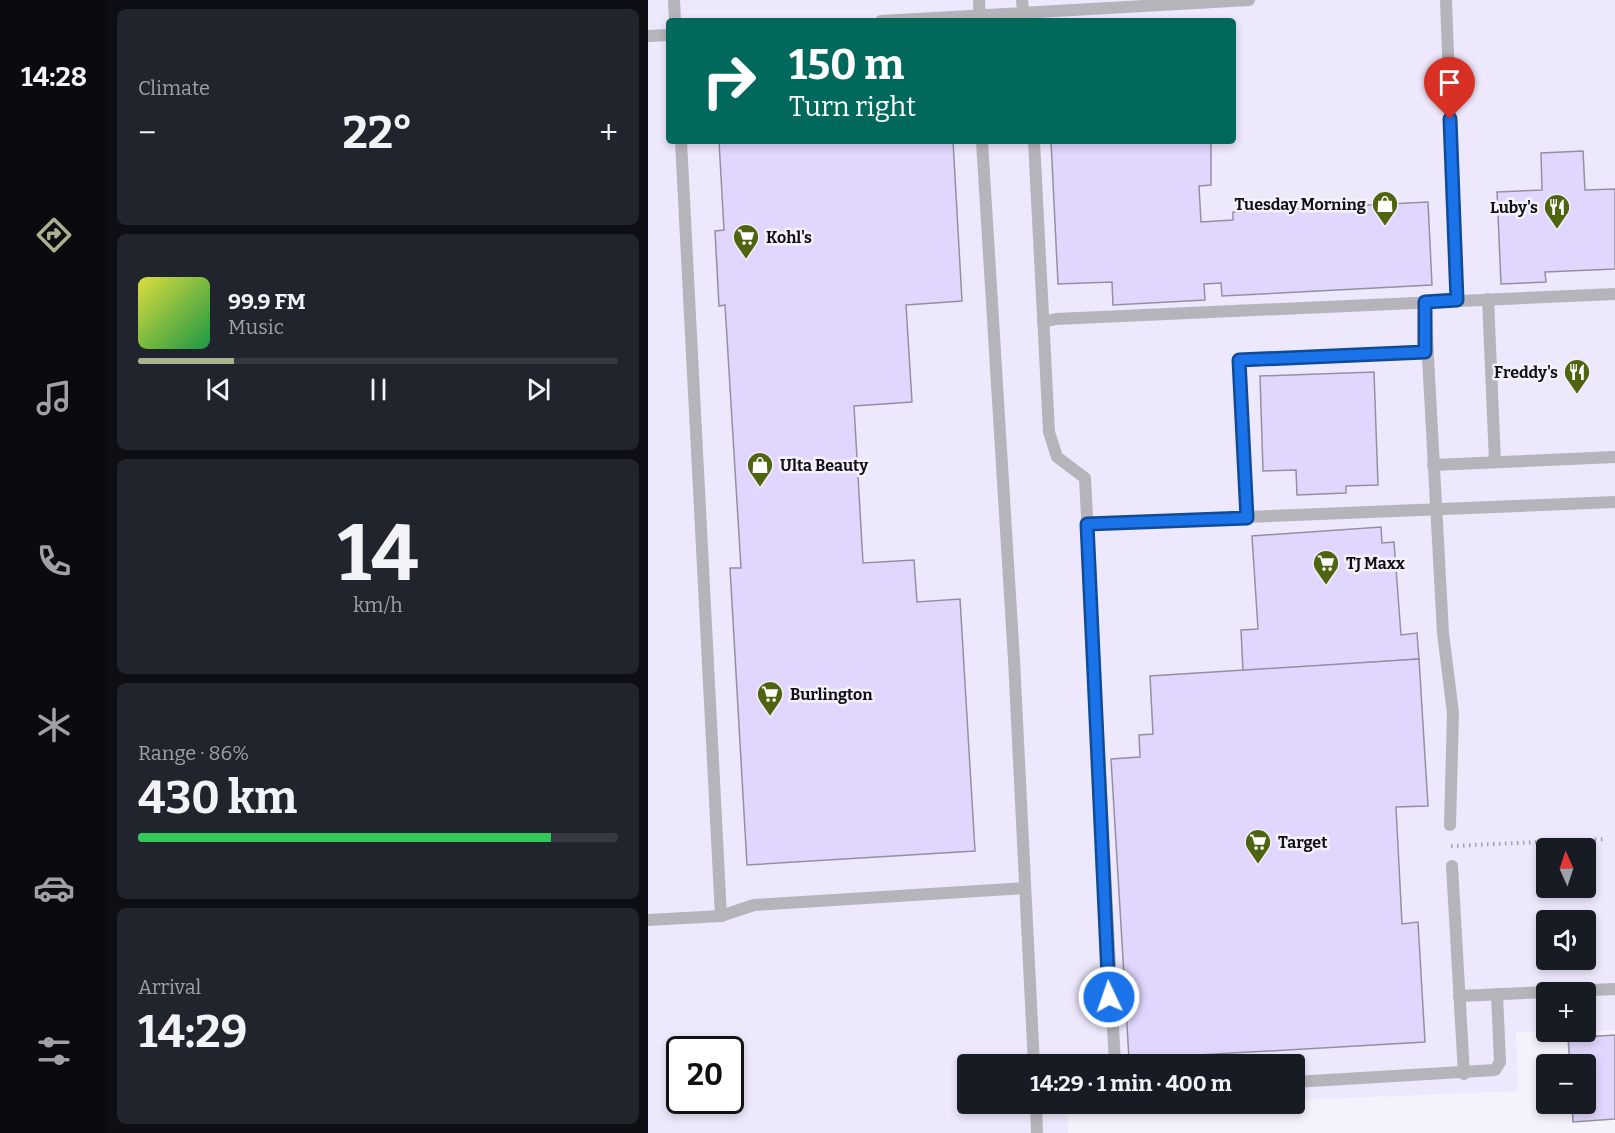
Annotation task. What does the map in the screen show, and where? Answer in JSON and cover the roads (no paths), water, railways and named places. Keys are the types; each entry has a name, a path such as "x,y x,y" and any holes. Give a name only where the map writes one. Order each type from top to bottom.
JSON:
{"lane":[{"path":"674,0 675,18"},
{"path":"979,0 980,18 1023,11 1249,0"},
{"path":"1446,0 1457,300"},
{"path":"648,36 666,35"},
{"path":"681,144 721,916"},
{"path":"982,144 1014,660 1033,1054"},
{"path":"1034,144 1049,432 1057,457 1085,478 1114,1054"},
{"path":"1043,322 1056,319 1615,294"},
{"path":"1488,299 1495,462"},
{"path":"1425,302 1425,352 1444,655 1453,712 1450,825"},
{"path":"1247,518 1239,360 1425,352"},
{"path":"1433,465 1615,457"},
{"path":"1087,524 1615,502"},
{"path":"1452,866 1464,1074"},
{"path":"648,920 721,916 754,905 1025,888"},
{"path":"1460,996 1615,989"},
{"path":"1305,1081 1464,1074 1495,1070 1500,1062 1497,994"},
{"path":"1036,1114 1037,1133"}],"place":[{"name":"Tuesday Morning","path":"1385,227"},
{"name":"Luby's","path":"1557,230"},
{"name":"Kohl's","path":"746,260"},
{"name":"Freddy's","path":"1577,395"},
{"name":"Ulta Beauty","path":"760,488"},
{"name":"TJ Maxx","path":"1326,586"},
{"name":"Burlington","path":"770,717"},
{"name":"Target","path":"1258,865"}]}
